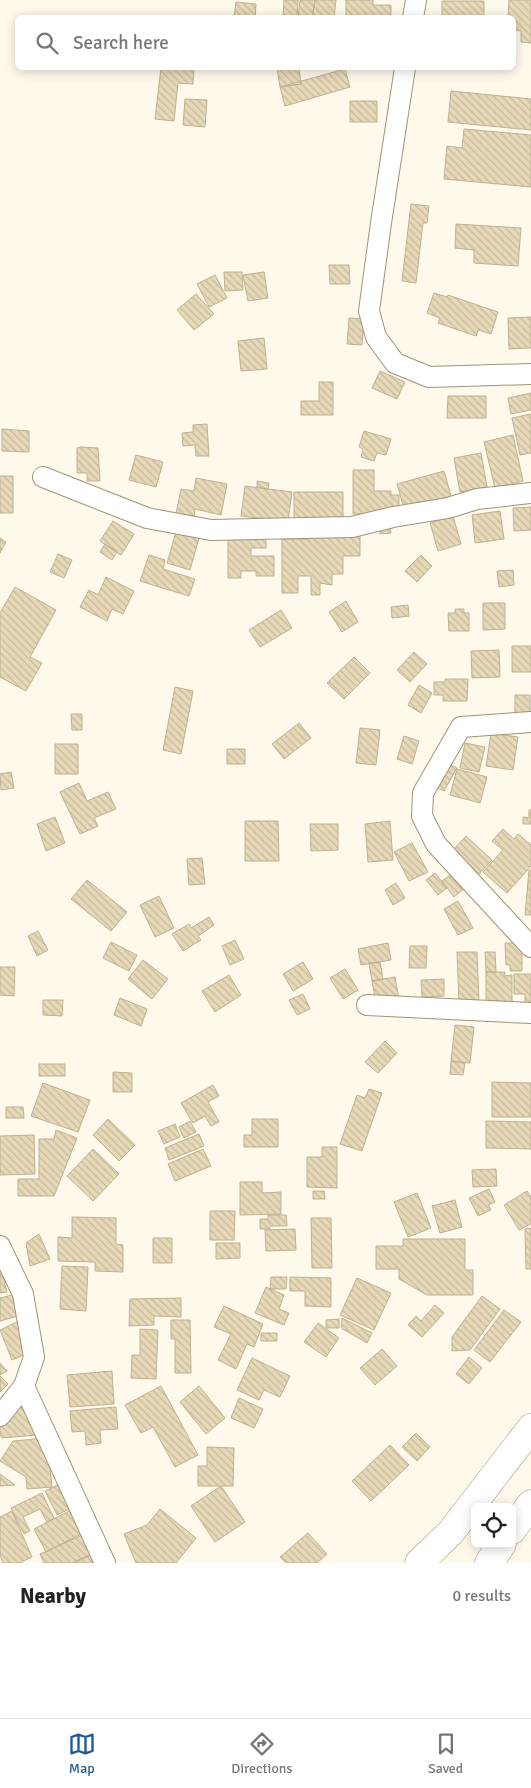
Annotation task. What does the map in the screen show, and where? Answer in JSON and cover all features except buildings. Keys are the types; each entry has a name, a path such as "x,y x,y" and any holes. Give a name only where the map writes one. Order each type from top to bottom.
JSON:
{"highway":[{"path":"419,1563 450,1532 531,1428"},
{"path":"516,1525 531,1504"},
{"path":"489,1563 499,1548"}],"street":[{"path":"414,15 416,0"},
{"path":"405,70 369,312 376,337 395,362 429,377 531,374"},
{"path":"43,477 147,518 211,530 352,526 448,508 477,499 531,493"},
{"path":"531,722 461,727 423,793 422,816 436,844 531,947"},
{"path":"367,1005 531,1013"},
{"path":"0,1246 23,1294 34,1357 24,1386 0,1416"},
{"path":"24,1386 105,1563"}]}
